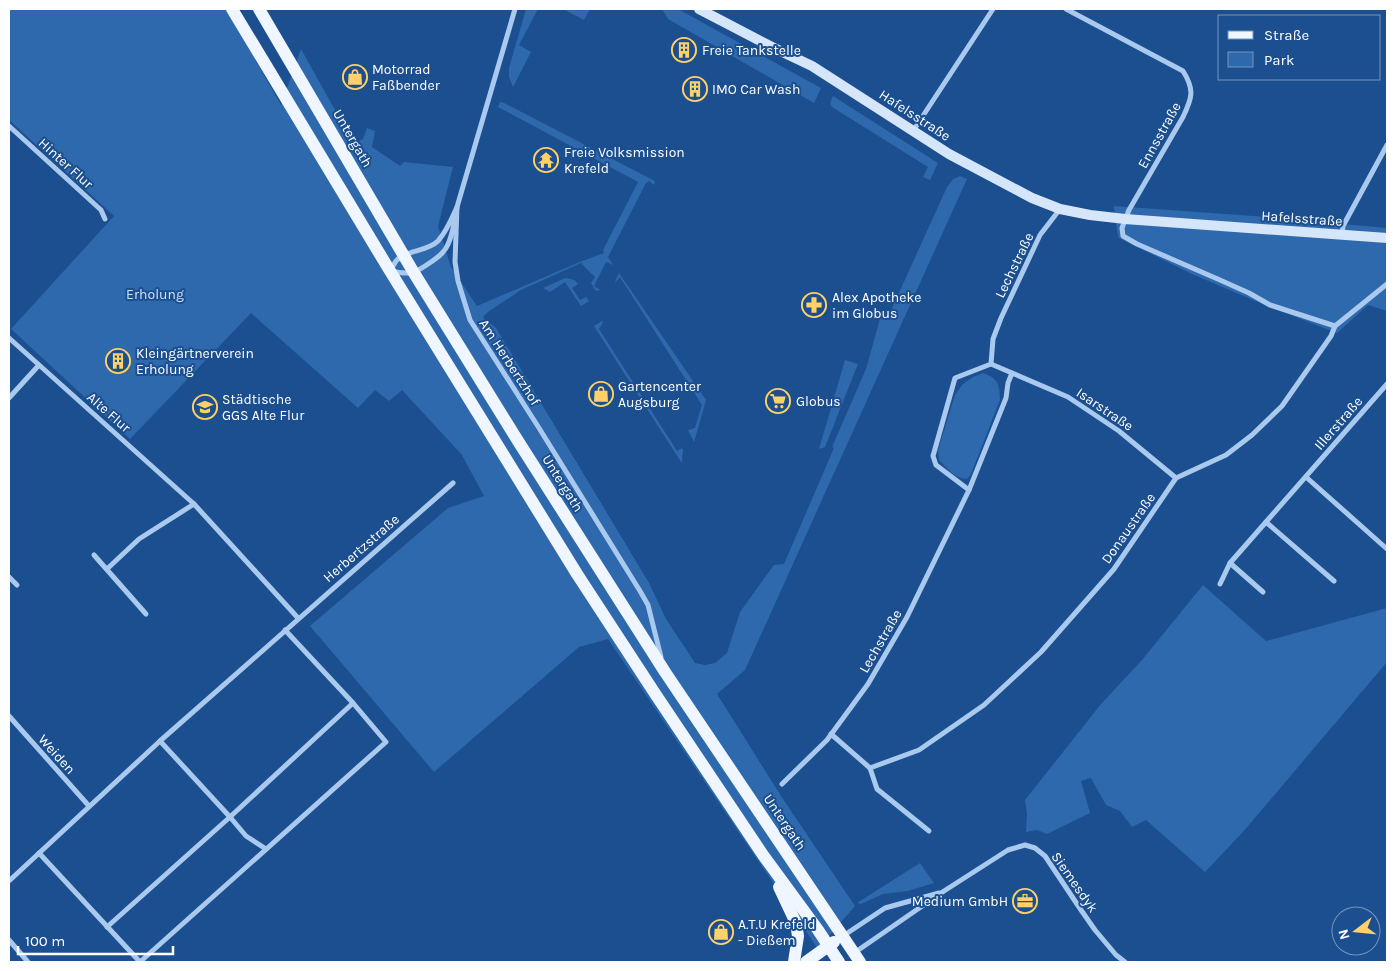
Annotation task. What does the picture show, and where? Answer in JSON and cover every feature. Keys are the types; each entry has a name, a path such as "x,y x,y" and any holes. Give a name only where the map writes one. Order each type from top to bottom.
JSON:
{"main road":[{"path":"232,9 390,271 577,574 654,692 763,855 839,962 857,957"},
{"name":"Untergath","path":"259,9 414,272 518,441 665,672 857,957"},
{"name":"Hafelsstraße","path":"700,9 812,66 955,158 1032,198 1060,209 1090,215 1387,238"},
{"path":"763,855 796,923 798,936 794,962"},
{"path":"806,962 843,936"}],"street":[{"name":"Am Herbertzhof","path":"515,9 457,207 455,262 458,281 470,320 648,605 665,672"},
{"path":"913,131 993,9"},
{"name":"Ennsstraße","path":"1066,9 1183,71 1192,88 1191,101 1183,117 1125,218"},
{"name":"Hinter Flur","path":"9,126 101,210 105,219"},
{"path":"1342,235 1343,226 1387,145"},
{"path":"457,207 453,231 444,252 414,272 406,274 390,271 397,259 437,242 447,228 457,207"},
{"name":"Lechstraße","path":"991,364 993,340 1001,318 1040,235 1060,209"},
{"path":"1125,218 1122,228 1123,236 1137,244 1220,280 1270,305 1335,326"},
{"path":"1176,478 1226,455 1252,435 1282,406 1331,336 1335,326 1387,284"},
{"name":"Alte Flur","path":"9,338 194,504 298,618"},
{"path":"969,490 936,465 933,456 955,378 991,364 1012,373"},
{"path":"9,398 39,365"},
{"name":"Lechstraße","path":"782,784 827,740 868,684 907,617 969,490 1006,398 1008,383 1012,373"},
{"name":"Isarstraße","path":"1012,373 1068,397 1119,430 1176,478"},
{"name":"Illerstraße","path":"1220,584 1230,563 1387,384"},
{"path":"1306,476 1387,549"},
{"name":"Donaustraße","path":"870,768 919,750 984,705 1042,652 1114,568 1176,478"},
{"name":"Herbertzstraße","path":"9,881 160,741 453,483"},
{"path":"107,569 139,539 194,504"},
{"path":"1266,522 1334,581"},
{"path":"94,555 146,614"},
{"path":"1230,563 1263,592"},
{"path":"9,577 17,585"},
{"path":"39,852 140,962 386,742 353,703 285,630"},
{"path":"107,927 353,703"},
{"name":"Weiden","path":"9,716 89,806"},
{"path":"831,734 870,768 877,789 929,831"},
{"path":"160,741 246,836 266,849"},
{"name":"Siemesdyk","path":"857,957 944,892 1008,850 1025,846 1035,848 1045,856 1086,917 1116,955 1124,962"},
{"name":"Siemesdyk","path":"843,936 885,908 944,892"},
{"path":"9,940 28,962"}],"green space":[{"name":"Erholung","path":"9,9 226,9 281,105 301,49 354,144 363,139 367,128 375,131 372,147 400,166 404,162 453,167 438,226 451,267 477,306 604,253 603,250 638,182 498,107 500,102 653,180 655,182 654,185 649,181 646,183 608,257 613,265 606,262 594,286 600,290 596,291 591,283 595,277 581,263 521,290 483,317 488,325 490,323 496,328 649,583 666,619 695,663 705,665 715,663 727,653 740,612 774,565 784,564 866,369 881,315 888,317 947,187 953,179 960,176 967,179 745,670 717,694 781,796 855,906 818,949 608,639 579,647 434,772 310,626 448,508 484,496 462,455 402,390 389,401 375,390 358,408 251,313 130,439 11,329 114,216 9,120"},
{"path":"526,9 538,9 519,45 531,52 513,87 509,77 509,68"},
{"path":"565,9 590,9 584,20"},
{"path":"662,9 678,9 821,88 814,103 668,19"},
{"path":"833,96 938,163 930,180 923,177 928,167 832,107 830,103"},
{"path":"1114,206 1387,228 1387,311 1368,305 1337,333 1192,274 1119,238"},
{"path":"619,273 706,400 694,442 688,430 695,428 702,405 620,277 615,283"},
{"path":"567,278 578,284 572,288 580,300 586,297 589,301 581,306 565,282 550,292 543,288"},
{"path":"602,321 599,329 677,451 682,448 681,462 594,326"},
{"path":"845,360 858,364 825,447 819,449"},
{"path":"983,373 992,377 997,383 1000,400 971,474 967,479 963,479 951,472 939,460 938,450 955,395 963,384"},
{"path":"1203,585 1266,641 1387,608 1387,662 1243,832 1205,872 1146,820 1132,827 1120,811 1106,805 1091,778 1081,781 1090,813 1047,834 1037,830 1026,832 1027,814 1025,800 1101,704 1142,660"},
{"path":"920,863 934,883 908,891 883,894 861,904 857,903"}],"place":[{"name":"Freie Tankstelle","path":"684,50"},
{"name":"Motorrad Faßbender","path":"355,77"},
{"name":"IMO Car Wash","path":"695,89"},
{"name":"Freie Volksmission Krefeld","path":"546,160"},
{"name":"Alex Apotheke im Globus","path":"814,305"},
{"name":"Kleingärtnerverein Erholung","path":"118,361"},
{"name":"Gartencenter Augsburg","path":"601,394"},
{"name":"Globus","path":"778,401"},
{"name":"Städtische GGS Alte Flur","path":"205,407"},
{"name":"Medium GmbH","path":"1025,901"},
{"name":"A.T.U Krefeld - Dießem","path":"721,932"}]}
